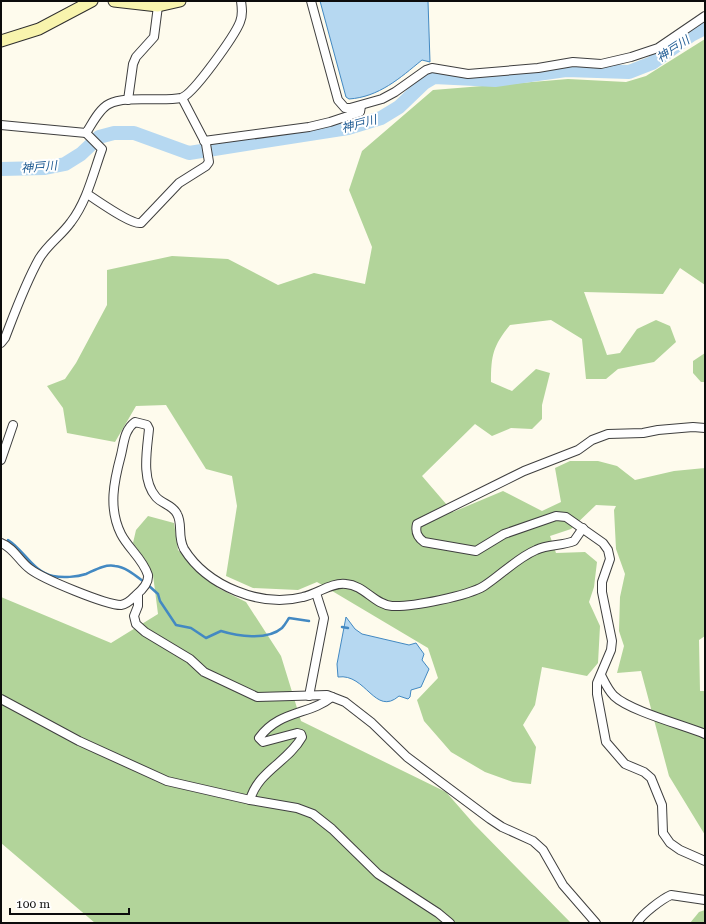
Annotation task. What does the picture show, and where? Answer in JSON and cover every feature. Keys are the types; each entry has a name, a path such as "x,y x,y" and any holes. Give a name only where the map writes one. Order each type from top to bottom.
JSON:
{"main road":[{"path":"1,41 39,29 92,1"},
{"path":"114,1 158,6 180,1"}],"street":[{"path":"88,135 104,108 109,104 128,100 182,98 195,88 241,21 243,11 241,1"},
{"path":"311,1 338,100 345,108 361,106 395,92 426,70 432,68 468,74 503,72 574,62 609,63 658,48 705,16"},
{"path":"128,100 133,64 136,57 154,37 158,6"},
{"path":"87,194 137,224 141,223 179,183 206,166 209,162 205,142 182,98"},
{"path":"205,142 330,122 360,112 361,106"},
{"path":"1,125 88,135 102,149 87,194 71,222 45,250 39,259 25,286 5,338 1,343"},
{"path":"1,543 8,546 28,568 40,576 69,588 120,605 127,603 138,594 146,584 147,571 121,534 115,517 112,498 126,435 130,426 135,422 147,425 149,429 147,459 148,481 157,498 177,513 179,520 179,538 182,543 192,558 219,583 245,595 287,599 302,598 337,584 346,584 362,590 379,602 390,606 404,606 464,594 482,588 538,549 574,541 583,528"},
{"path":"1,460 13,424"},
{"path":"705,428 693,427 658,430 644,433 608,434 592,440 578,450 524,471 418,524 416,531 418,538 424,542 476,551 504,534 556,516 566,517 603,543 608,550 610,559 602,582 602,592 612,641 601,676 597,683 597,694 606,742 625,764 644,772 651,778 662,805 663,833 670,842 680,850 705,860"},
{"path":"309,696 324,618 316,593"},
{"path":"138,594 138,606 134,616 136,624 145,632 190,659 204,672 257,697 327,695 345,702 372,723 407,757 490,819 502,827 533,841 543,850 563,885 596,923"},
{"path":"601,676 607,688 622,702 705,734"},
{"path":"250,800 253,789 262,776 302,737 301,734 297,733 262,742 259,738 263,733 288,715 327,702 332,697"},
{"path":"1,699 79,741 167,781 250,800 297,808 313,814 332,829 378,874 438,913 450,923"},
{"path":"637,923 644,913 671,895 705,900"}],"green space":[{"path":"705,39 705,285 680,268 663,294 584,292 607,355 620,353 637,329 656,320 670,326 676,342 654,362 618,369 606,379 586,379 582,339 551,320 510,325 494,351 491,382 512,391 536,369 550,373 542,405 542,419 532,429 511,428 492,436 475,424 422,476 453,512 503,491 542,511 561,502 555,468 570,461 598,461 617,466 635,480 674,471 705,468 705,636 699,640 700,691 705,691 705,835 669,776 641,671 617,673 624,646 619,631 620,597 625,574 616,549 614,510 616,506 596,505 571,529 550,536 556,553 585,552 597,562 594,587 589,602 600,626 598,663 587,676 542,667 535,705 523,725 536,747 531,784 513,782 485,772 451,752 424,721 417,700 438,678 428,648 317,582 298,590 253,588 226,576 237,506 232,476 206,469 166,405 136,406 115,442 67,433 63,408 47,386 65,379 76,363 107,305 107,270 172,256 228,259 278,285 314,273 365,284 372,247 349,190 362,151 433,90 568,79 626,82 646,76"},
{"path":"705,353 705,382 701,382 693,373 693,361"},
{"path":"148,516 174,523 178,550 218,588 246,602 281,656 301,721 446,792 474,824 571,923 95,923 1,843 1,597 111,643 158,614 153,575 147,562 133,543 136,530"},
{"path":"705,910 705,923 690,923 699,912"}],"water":[{"path":"320,1 428,1 430,62 422,60 397,80 379,91 370,95 349,99 346,97"},
{"path":"346,617 355,629 362,634 409,645 416,643 424,654 422,660 429,669 421,687 411,690 410,697 408,699 399,696 391,701 383,701 356,681 338,677 337,664"}],"waterway":[{"name":"神戸川","path":"1,169 45,168 65,164 81,154 99,137 114,133 134,133 189,153 348,128 381,118 399,107 424,83 434,77 495,80 566,70 629,72 652,63 691,35 705,28"},
{"path":"8,540 14,544 34,565 46,574 65,577 78,576 96,569 111,566 127,570 144,582"},
{"path":"148,585 158,594 160,601 176,625 191,628 206,638 221,631 243,636 268,635 282,628 289,618 309,621"},
{"path":"342,627 348,628"}]}
